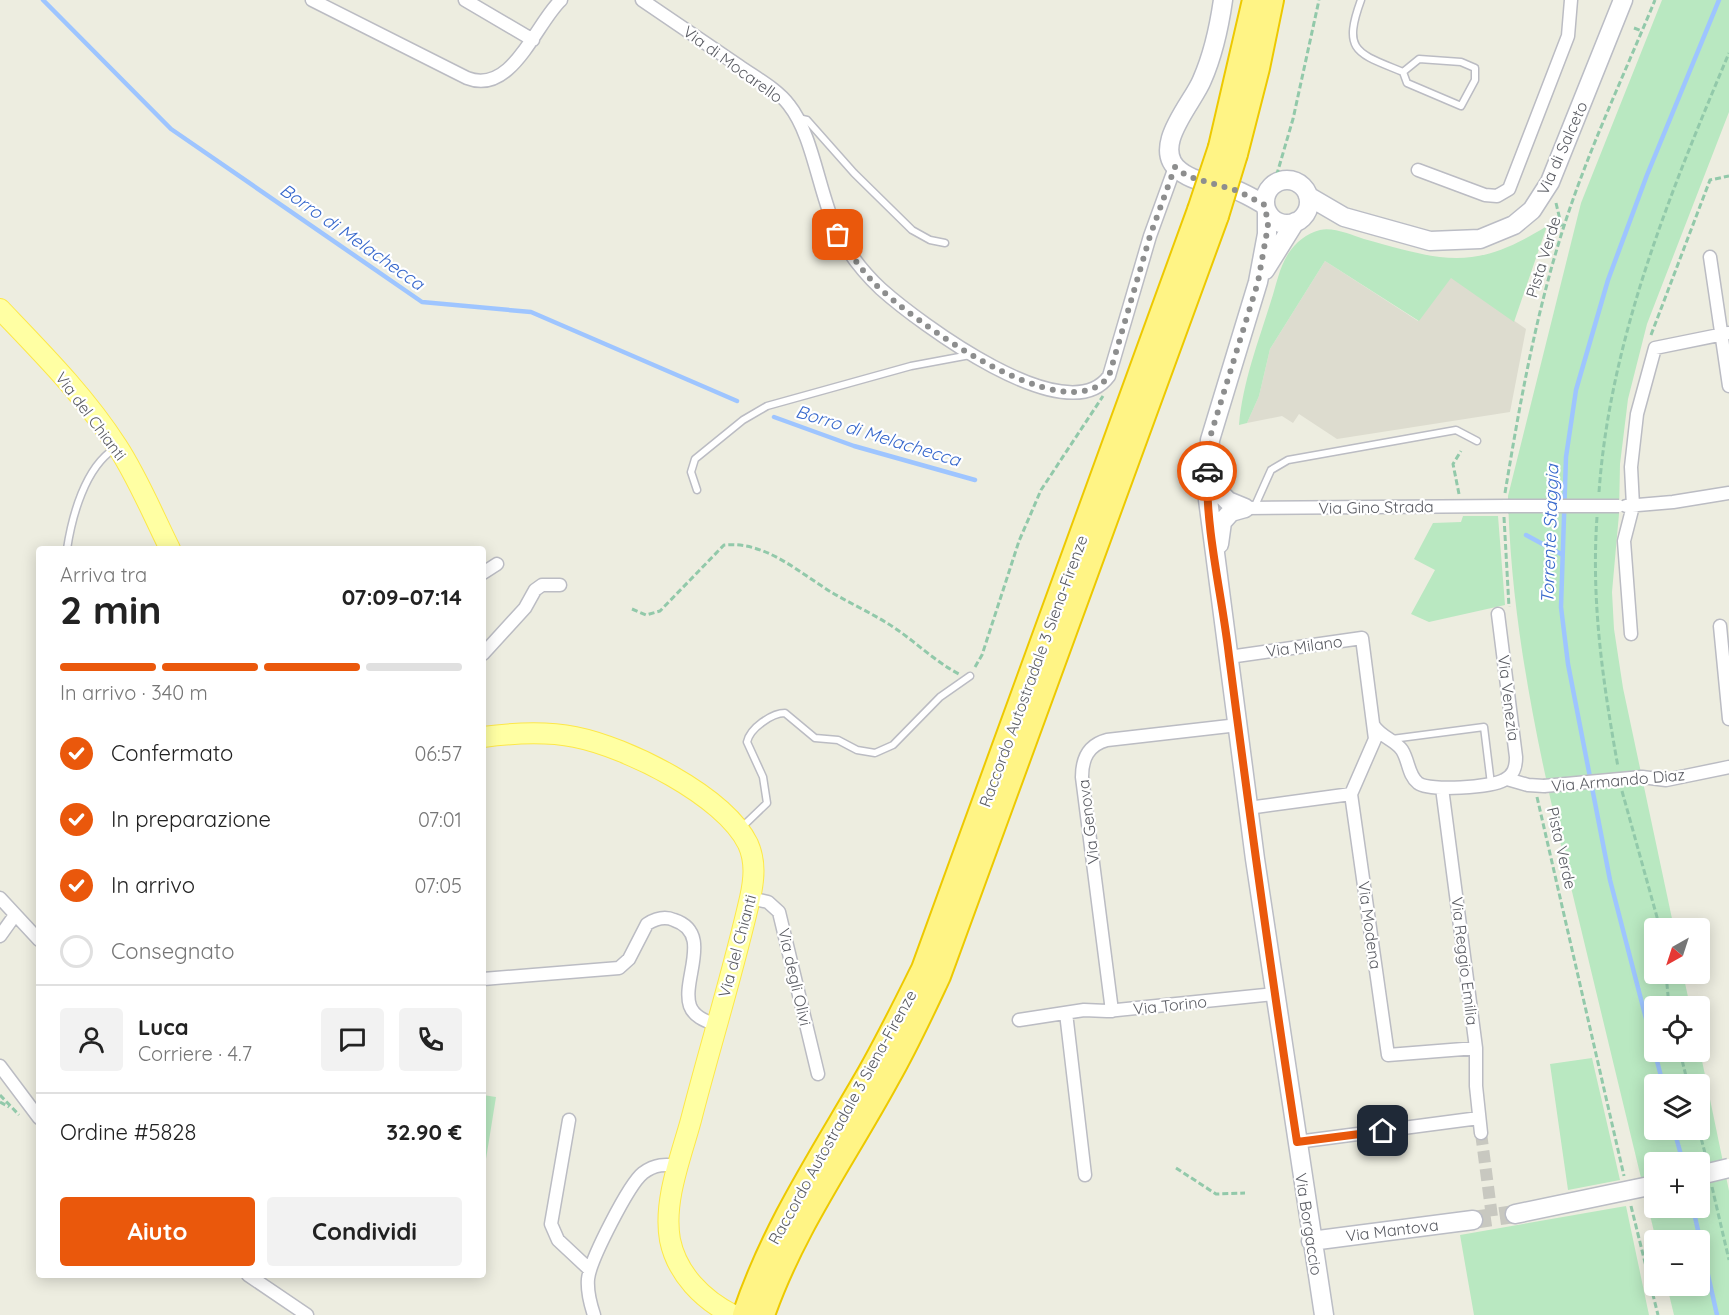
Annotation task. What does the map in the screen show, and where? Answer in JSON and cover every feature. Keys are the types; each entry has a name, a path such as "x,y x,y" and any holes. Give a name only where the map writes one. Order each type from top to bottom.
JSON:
{"highway":[{"name":"Raccordo Autostradale 3 Siena-Firenze","path":"1228,150 1254,0"},
{"name":"Raccordo Autostradale 3 Siena-Firenze","path":"744,1315 763,1288 888,1079 939,976 1258,68 1272,0"},
{"name":"Raccordo Autostradale 3 Siena-Firenze","path":"763,1288 763,1315"}],"main road":[{"path":"1223,0 1217,36 1202,80 1173,130 1170,150 1175,167 1187,176 1268,198 1282,223 1297,221 1308,209 1308,196 1305,190 1287,180 1268,198"},
{"name":"Via di Salceto","path":"1308,196 1344,217 1430,241 1480,239 1520,221 1538,203 1550,182 1623,0"},
{"name":"Via Borgaccio","path":"1268,198 1265,243 1258,282 1221,408 1211,434 1206,472 1209,528 1221,594 1248,808 1323,1315"},
{"name":"Via di Salceto","path":"1297,221 1344,217"},
{"name":"Via Borgaccio","path":"1258,282 1297,221"},
{"name":"Via del Chianti","path":"0,309 88,406 118,447 168,546"},
{"path":"1221,408 1219,490 1228,501 1249,508"},
{"path":"1221,594 1220,526 1227,515 1249,508"},
{"name":"Via del Chianti","path":"486,737 547,734 597,743 636,759 686,786 713,805 739,830 747,843 753,864 750,898 669,1210 672,1249 685,1274 713,1304 733,1315"},
{"path":"1710,1171 1729,1168"},
{"path":"1515,1214 1644,1187"},
{"name":"Via Mantova","path":"1311,1241 1473,1220"}],"street":[{"path":"312,0 467,78 480,81 500,75 532,40 561,0"},
{"path":"465,0 532,40"},
{"name":"Via di Mocarello","path":"642,0 784,99 798,118 835,226 850,253 890,297 972,355 1014,377 1050,389 1087,391 1104,382"},
{"path":"1419,170 1485,195 1497,196 1509,189 1568,36 1571,0"},
{"path":"1104,382 1115,360 1150,236 1175,167"},
{"path":"1710,257 1725,334 1729,386"},
{"path":"1631,634 1624,541 1633,506 1631,466 1633,439 1640,400 1655,348 1725,334"},
{"name":"Via Gino Strada","path":"1249,508 1462,505 1633,506 1729,493"},
{"path":"486,571 497,564"},
{"path":"486,651 525,608 535,590 542,585 560,585"},
{"name":"Via Venezia","path":"1504,614 1516,757 1515,769 1507,779"},
{"path":"1720,626 1729,719"},
{"name":"Via Milano","path":"1229,657 1362,638 1374,726"},
{"name":"Via Genova","path":"1112,1011 1082,777 1086,755 1094,745 1107,740 1238,725"},
{"path":"1374,726 1401,748 1410,773 1419,783 1442,788 1491,784 1507,779"},
{"path":"1248,808 1351,794 1374,745 1374,726"},
{"name":"Via Armando Diaz","path":"1507,779 1538,786 1642,777 1666,780 1729,767"},
{"name":"Via Reggio Emilia","path":"1442,788 1476,1048 1475,1080 1481,1133"},
{"name":"Via Modena","path":"1351,794 1388,1055 1476,1048"},
{"path":"0,898 36,937"},
{"name":"Via degli Olivi","path":"750,898 768,902 779,912 818,1074"},
{"path":"0,936 15,915"},
{"path":"486,979 619,968 629,959 647,924 662,918 673,919 688,929 694,942 690,1006 699,1017 716,1025"},
{"name":"Via Torino","path":"1019,1020 1084,1010 1112,1011 1275,994"},
{"path":"1066,1013 1085,1175"},
{"path":"0,1066 36,1114"},
{"path":"1297,1142 1479,1118"},
{"path":"569,1120 551,1224 558,1240 590,1270"},
{"path":"594,1315 588,1294 590,1270 637,1179 655,1166 679,1166"},
{"path":"252,1278 308,1315"}],"lane":[{"path":"1361,0 1351,32 1356,47 1373,60 1403,72 1407,82 1461,106 1475,80 1475,68 1461,62 1419,59 1403,72"},
{"path":"798,118 807,120 854,172 912,230 930,240 945,243"},
{"path":"697,490 691,472 695,459 760,409 788,398 910,366 972,355"},
{"path":"1249,508 1271,471 1288,460 1456,430 1477,441"},
{"path":"68,546 76,506 100,463 118,447"},
{"path":"739,830 767,803 763,777 747,742 750,734 767,719 785,713 815,738 838,740 857,750 875,753 898,740 937,699 970,676"},
{"path":"1390,739 1484,727 1491,784"}],"path":[{"path":"1268,198 1293,119 1319,0"},
{"name":"Pista Verde","path":"1504,614 1506,506 1534,335 1563,230 1597,136 1655,0"},
{"path":"1634,28 1642,31"},
{"path":"1649,342 1710,180 1729,177"},
{"path":"1550,182 1563,230"},
{"path":"632,609 646,615 660,611 724,545 741,544 781,558 831,592 898,630 944,666 962,675 970,676 982,655 1019,542 1035,502 1052,470 1099,404 1104,382"},
{"path":"1461,451 1453,464 1462,505"},
{"name":"Pista Verde","path":"1538,786 1658,1315"},
{"path":"0,1102 17,1114"},
{"path":"1176,1168 1216,1194 1245,1192"},
{"path":"1710,1187 1729,1260"}],"shaded area":[{"path":"1325,261 1418,321 1451,277 1526,329 1510,412 1337,439 1299,414 1293,423 1282,416 1247,423 1259,396 1270,349"}],"green space":[{"path":"1662,0 1729,0 1729,112 1647,324 1628,399 1620,464 1619,514 1612,592 1614,629 1623,688 1672,918 1644,918 1644,984 1685,984 1688,996 1644,996 1644,1062 1702,1062 1705,1074 1644,1074 1644,1140 1710,1140 1710,1099 1729,1191 1729,1315 1674,1315 1669,1296 1710,1296 1710,1230 1654,1230 1651,1218 1710,1218 1710,1152 1644,1152 1644,1190 1551,804 1531,702 1515,599 1508,496 1581,203"},
{"path":"1547,226 1514,322 1451,278 1419,321 1325,261 1270,349 1259,396 1247,423 1239,425 1247,378 1280,271 1291,250 1306,236 1315,231 1331,230 1416,253 1458,258 1498,251"},
{"path":"1463,516 1498,516 1505,605 1429,622 1411,614 1435,570 1414,559 1433,523 1461,522"},
{"path":"1592,1058 1620,1180 1568,1190 1550,1064"},
{"path":"486,1095 496,1097 486,1159"},
{"path":"1626,1206 1649,1315 1474,1315 1460,1235"}],"waterway":[{"name":"Borro di Melachecca","path":"43,0 171,129 422,302 531,312 737,401"},
{"name":"Torrente Staggia","path":"1660,1074 1610,880 1568,664 1561,607 1566,457 1576,390 1608,280 1647,175 1719,0"},
{"name":"Borro di Melachecca","path":"774,417 854,446 975,480"},
{"name":"Borro di Melachecca","path":"1526,535 1561,554"},
{"name":"Torrente Staggia","path":"1677,1140 1680,1152"},
{"name":"Torrente Staggia","path":"1695,1218 1717,1315"}],"tunnel":[{"path":"1481,1133 1492,1217"},
{"path":"1473,1220 1515,1214"}],"way so far":[{"path":"838,235 858,264 882,290 972,355 1014,377 1050,389 1087,391 1099,386 1109,376 1142,261 1175,167 1187,176 1238,191 1265,205 1268,226 1258,282 1221,408 1211,434 1207,471"}],"route":[{"path":"1207,471 1206,492 1210,534 1221,594 1255,859 1297,1142 1383,1131"}]}
